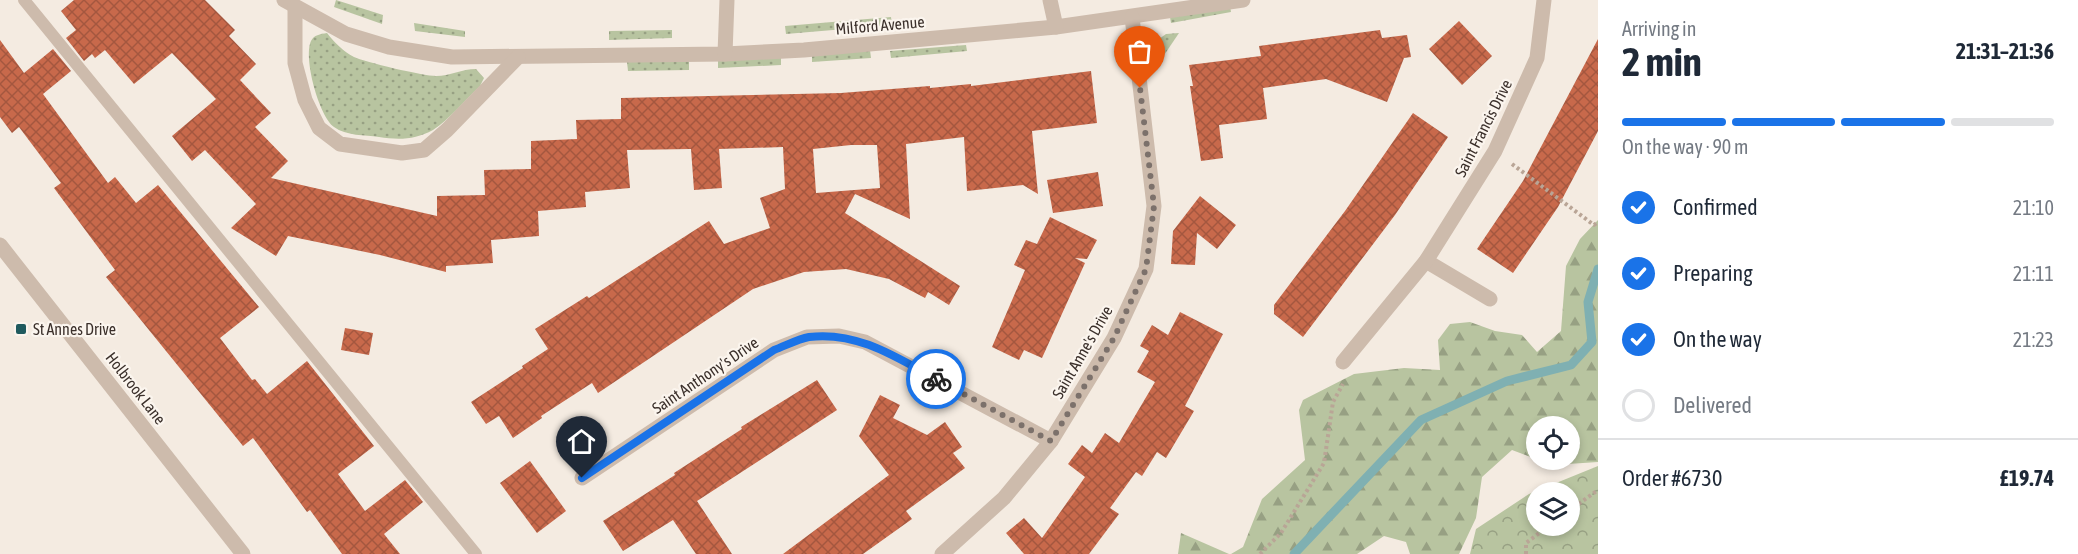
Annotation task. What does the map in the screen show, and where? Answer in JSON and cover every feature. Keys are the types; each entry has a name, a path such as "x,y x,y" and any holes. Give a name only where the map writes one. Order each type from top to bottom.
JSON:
{"street":[{"path":"725,54 727,0"},
{"path":"1050,0 1056,27"},
{"name":"Milford Avenue","path":"290,3 346,34 389,47 452,57 518,57 725,54 804,50 1056,27 1243,0"},
{"name":"Saint Francis Drive","path":"1343,362 1426,261 1495,151 1537,58 1544,0"},
{"name":"Milford Avenue","path":"290,3 295,63 305,100 319,128 340,144 402,153 424,150 447,130 518,57"},
{"name":"Saint Anne's Drive","path":"942,554 1004,498 1051,441 1114,338 1146,269 1154,206 1132,16"},
{"name":"Holbrook Lane","path":"0,245 243,554"},
{"path":"1426,261 1490,299"},
{"name":"Saint Anthony's Drive","path":"582,478 774,350 807,338 839,336 865,342 1051,441"}],"lane":[{"path":"24,0 476,554"}],"path":[{"path":"1495,151 1594,225 1598,222"},
{"path":"1260,554 1281,533 1324,463 1333,402 1347,377 1343,362"},
{"path":"1580,503 1598,490"},
{"path":"1526,554 1526,543 1535,536"}],"green space":[{"path":"336,0 383,15 382,24 334,7"},
{"path":"1230,6 1231,12 1171,23 1170,17"},
{"path":"891,17 892,25 786,34 785,26"},
{"path":"414,23 465,31 465,37 415,31"},
{"path":"672,30 672,38 609,40 609,31"},
{"path":"327,33 346,52 369,62 436,76 476,69 484,78 480,86 451,115 439,126 426,133 400,139 344,132 328,121 318,99 311,73 309,49 311,41 320,34"},
{"path":"1179,33 1154,70 1152,44 1166,34"},
{"path":"966,45 967,51 891,58 890,51"},
{"path":"870,50 871,58 812,62 812,54"},
{"path":"781,58 781,65 718,68 718,61"},
{"path":"689,61 689,70 628,71 627,62"},
{"path":"1598,220 1598,462 1580,463 1580,416 1526,416 1526,455 1512,450 1482,477 1476,518 1459,554 1410,554 1406,542 1384,536 1357,554 1231,554 1243,547 1262,499 1305,460 1299,410 1303,400 1354,374 1404,368 1440,370 1438,340 1450,324 1470,322 1495,331 1522,335 1537,352 1561,331 1566,266 1580,239"},
{"path":"1598,466 1598,554 1470,554 1476,529 1526,496 1526,536 1580,536 1580,482 1559,482"},
{"path":"1181,533 1229,554 1178,554"}],"building":[{"path":"74,0 205,0 235,30 229,36 256,64 240,80 271,113 255,127 288,161 271,178 437,216 437,196 485,195 484,170 531,169 531,141 577,139 576,120 621,119 621,98 841,93 930,86 930,88 971,84 971,86 1091,71 1097,123 1032,131 1038,194 1023,185 967,191 964,137 906,144 910,219 855,194 845,213 960,286 949,305 928,292 925,298 889,279 846,269 804,272 753,289 598,393 592,383 541,416 542,418 513,438 499,416 486,424 471,402 548,349 535,329 587,296 589,298 709,221 724,244 770,228 760,198 785,189 783,147 719,149 722,188 694,190 691,149 627,150 630,188 585,192 586,207 538,211 539,236 491,240 493,263 446,266 446,272 380,255 288,236 276,256 231,228 256,204 205,150 192,161 172,136 216,99 172,53 134,84 105,50 95,58 92,54 84,61 66,38 76,30 61,11","holes":["877,145 880,188 816,193 813,149"]},
{"path":"1459,21 1492,56 1462,85 1429,49"},
{"path":"1380,30 1382,38 1407,35 1411,57 1404,58 1387,102 1326,79 1263,88 1267,119 1219,125 1223,158 1201,161 1189,65 1261,56 1259,46"},
{"path":"1598,39 1598,131 1558,207 1513,273 1477,249 1523,181"},
{"path":"0,40 24,73 53,49 71,71 43,94 108,183 115,177 136,203 158,185 259,307 220,338 252,380 255,379 267,394 307,361 374,446 338,474 365,511 405,480 423,502 384,534 400,554 342,554 310,510 307,512 253,438 243,446 106,277 115,270 54,188 61,183 19,127 12,133 0,117"},
{"path":"1413,113 1448,137 1395,215 1303,337 1274,314 1274,305 1345,211"},
{"path":"1098,172 1103,206 1053,213 1047,180"},
{"path":"1200,196 1236,225 1217,249 1197,233 1195,265 1171,264 1173,231"},
{"path":"1050,217 1097,240 1087,259 1075,258 1085,263 1042,358 1024,350 1019,360 992,347 1025,270 1014,265 1026,240 1037,244"},
{"path":"1180,312 1223,334 1185,406 1194,411 1166,458 1157,452 1142,476 1136,472 1110,508 1119,514 1089,554 1024,554 1006,533 1024,518 1042,538 1085,477 1068,464 1082,445 1092,453 1105,433 1119,443 1155,382 1137,372 1149,351 1140,346 1152,325 1168,335"},
{"path":"345,328 373,333 369,355 341,350"},
{"path":"817,380 837,410 697,501 732,554 696,554 673,520 623,551 603,521 675,475 674,473 742,429 741,427"},
{"path":"880,395 900,405 893,418 927,435 945,422 962,447 953,453 965,468 906,511 912,519 863,554 783,554 889,475 859,436"},
{"path":"530,461 566,511 537,533 500,483"}],"waterway":[{"path":"1294,554 1421,420 1507,381 1571,365 1592,342 1588,302 1598,269"}],"way so far":[{"path":"936,379 1051,441 1114,338 1146,269 1154,206 1140,88"}],"place":[{"name":"St Annes Drive","path":"21,329"}],"route":[{"path":"582,478 774,350 807,338 839,336 865,342 936,379"}]}
